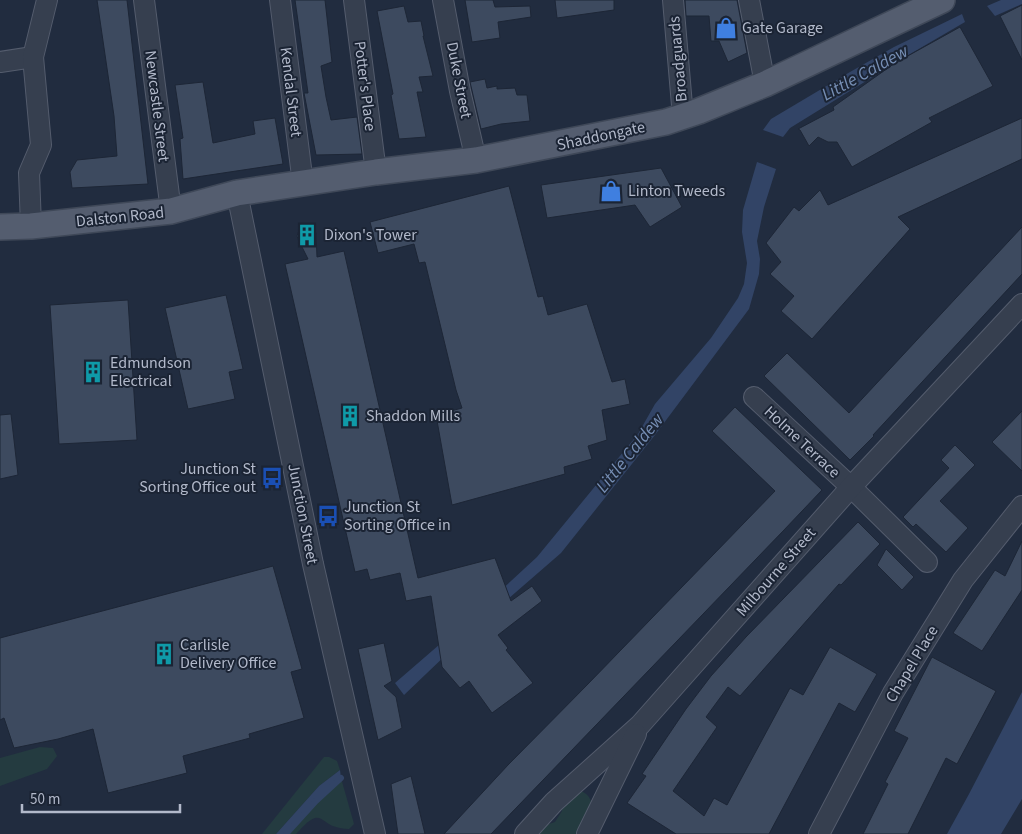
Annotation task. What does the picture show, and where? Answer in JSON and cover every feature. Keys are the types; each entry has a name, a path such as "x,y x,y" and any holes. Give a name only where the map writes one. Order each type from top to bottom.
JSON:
{"main road":[{"name":"Shaddongate","path":"237,193 376,172 476,160 648,126 682,117 765,84 942,0"},
{"name":"Dalston Road","path":"0,227 31,226 171,211 237,193"}],"street":[{"path":"31,226 29,173 42,145 33,57 47,0"},
{"name":"Newcastle Street","path":"144,0 171,211"},
{"name":"Kendal Street","path":"280,0 303,184"},
{"name":"Potter's Place","path":"354,0 376,172"},
{"name":"Duke Street","path":"443,0 460,91 476,160"},
{"name":"Broadguards","path":"673,0 682,117"},
{"path":"749,0 765,84"},
{"path":"0,62 33,57"},
{"name":"Junction Street","path":"237,193 313,564 375,834"},
{"name":"Milbourne Street","path":"525,834 554,802 640,725 851,487 1022,304"},
{"name":"Holme Terrace","path":"754,397 851,487 927,562"},
{"name":"Chapel Place","path":"819,834 893,693 963,580 1022,506"},
{"path":"587,834 640,725"}],"green space":[{"path":"40,747 53,748 57,756 47,769 0,786 0,758"},
{"path":"324,757 337,761 340,770 319,786 276,834 262,834"},
{"path":"341,778 354,824 349,829 343,829 333,826 320,818 315,818 296,834 286,834 316,801"},
{"path":"581,791 590,799 591,810 581,834 519,834 555,822 562,811 562,805"}],"water":[{"path":"1001,0 1022,0 1022,4 995,16 987,6"},
{"path":"962,14 965,22 790,128 783,137 763,130 771,119 850,72 894,47"},
{"path":"757,162 776,169 764,207 757,241 760,259 759,274 749,309 655,435 561,553 494,611 404,695 395,683 537,557 638,434 655,404 711,338 738,298 744,284 747,263 742,232 743,210"},
{"path":"1022,692 1022,799 1001,834 947,834 969,794"},
{"path":"340,770 341,778 316,801 286,834 276,834 319,786"}],"building":[{"path":"97,0 127,0 148,184 72,188 70,172 77,160 117,156 114,116"},
{"path":"295,0 325,0 332,62 321,66 331,120 357,117 362,154 316,155 304,93 308,93"},
{"path":"465,0 493,0 495,7 530,6 531,17 498,22 500,38 472,42"},
{"path":"555,0 614,0 614,10 557,18"},
{"name":"Gate Garage","path":"685,0 737,0 747,53 728,62 719,41 711,41 709,16 686,16"},
{"path":"1022,5 1022,60 1000,16"},
{"path":"404,6 408,22 421,21 433,76 419,77 423,92 417,92 426,137 399,139 391,95 393,94 377,11"},
{"path":"960,27 993,86 929,118 932,122 852,167 837,142 828,142 818,137 809,146 798,129 834,110 833,107 895,63"},
{"path":"485,79 487,88 497,86 497,89 515,88 517,95 527,95 530,121 501,124 481,129 470,82"},
{"path":"203,82 213,143 255,134 253,121 275,118 283,164 183,179 180,139 183,138 175,85"},
{"path":"1022,118 1022,159 898,217 910,229 812,339 781,311 794,296 770,274 781,262 766,243 794,207 799,211 820,190 828,205"},
{"path":"661,168 682,207 650,227 635,205 547,218 541,185"},
{"path":"509,186 538,297 543,296 548,315 587,304 612,382 625,379 630,404 602,410 607,440 588,446 592,459 564,467 565,474 452,505 436,415 462,408 425,262 419,263 414,244 378,253 370,222"},
{"name":"Shaddon Mills","path":"304,227 310,227 316,233 317,257 344,251 418,578 495,558 511,601 532,586 542,601 498,635 508,648 506,650 533,683 492,713 469,681 460,688 442,667 431,596 406,601 400,573 370,580 367,569 355,572 285,264 308,259 297,236 299,230"},
{"path":"1022,227 1022,274 850,460 764,376 787,353 849,413"},
{"path":"226,295 243,369 229,372 235,399 188,409 165,308"},
{"name":"Edmundson Electrical","path":"128,300 137,440 59,444 50,305"},
{"path":"735,407 822,490 491,834 444,834 508,765 775,491 712,431"},
{"path":"1022,411 1022,471 992,442"},
{"path":"11,414 18,475 0,479 0,415"},
{"path":"955,445 975,465 940,501 968,528 946,552 916,524 913,527 903,517 949,468 941,460"},
{"path":"858,522 880,544 841,585 839,584 740,696 728,687 706,717 717,727 673,791 704,816 714,798 727,805 790,688 803,695 830,647 877,674 855,712 839,703 769,834 676,834 627,803 646,776 642,774 711,676 746,637"},
{"path":"1022,541 1022,590 982,651 953,633 995,570 1005,576"},
{"path":"886,549 914,577 902,590 877,565"},
{"name":"Carlisle Delivery Office","path":"273,566 302,669 291,672 304,718 249,734 250,738 183,756 187,773 108,793 93,729 58,739 14,748 4,718 0,720 0,638"},
{"path":"384,643 392,681 384,686 396,697 402,728 378,740 358,649"},
{"path":"932,657 996,691 957,764 946,758 908,834 863,834 888,784 885,782 908,738 894,731"},
{"path":"411,776 425,834 398,834 391,784"}],"waterway":[{"name":"Little Caldew","path":"286,834 316,801 341,778"}],"place":[{"name":"Gate Garage","path":"726,28"},
{"name":"Linton Tweeds","path":"611,191"},
{"name":"Dixon's Tower","path":"307,235"},
{"name":"Edmundson Electrical","path":"93,372"},
{"name":"Shaddon Mills","path":"350,416"},
{"name":"Junction St Sorting Office out","path":"272,478"},
{"name":"Junction St Sorting Office in","path":"328,516"},
{"name":"Carlisle Delivery Office","path":"164,654"}]}
